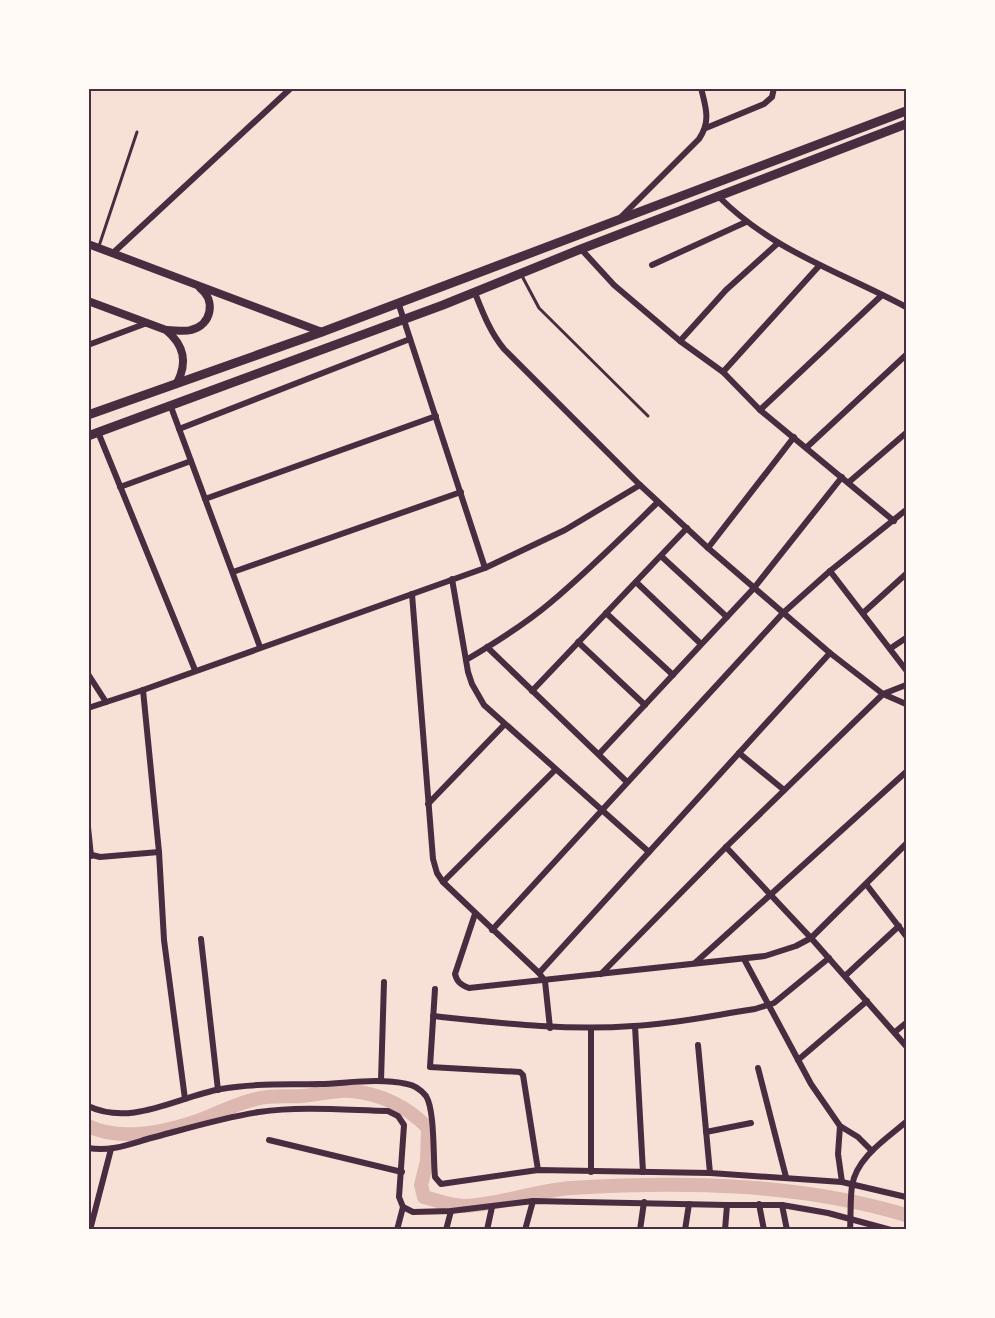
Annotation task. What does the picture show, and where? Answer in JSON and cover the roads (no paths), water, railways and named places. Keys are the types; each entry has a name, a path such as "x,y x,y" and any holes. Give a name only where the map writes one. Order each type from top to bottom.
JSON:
{"main road":[{"path":"88,415 322,332 906,111"},
{"path":"93,434 475,293 581,249 906,124"},
{"path":"88,244 322,332"},
{"path":"166,330 199,328 208,318 209,298 206,292 194,283"},
{"path":"436,288 442,305"},
{"path":"89,301 166,330 176,338 182,348 184,360 183,372 177,383"}],"street":[{"path":"113,254 291,88"},
{"path":"619,219 699,139 706,128 708,113 701,88"},
{"path":"706,128 764,105 772,97 774,88"},
{"path":"718,196 746,222 777,244 906,307"},
{"path":"652,265 746,222"},
{"path":"680,341 726,290 777,244"},
{"path":"581,249 614,285 680,341 723,372 760,410 894,520"},
{"path":"723,372 819,266"},
{"path":"475,293 487,322 504,349 640,485 708,548 830,653 883,694 906,704"},
{"path":"760,410 882,295"},
{"path":"398,302 485,568"},
{"path":"88,345 147,323"},
{"path":"179,429 410,339"},
{"path":"807,447 906,355"},
{"path":"171,407 260,647"},
{"path":"205,499 436,416"},
{"path":"849,482 906,433"},
{"path":"93,434 120,487 195,670"},
{"path":"708,548 794,437"},
{"path":"120,487 191,461"},
{"path":"599,754 754,588 842,477"},
{"path":"88,708 485,568 565,530 640,485"},
{"path":"233,572 461,492"},
{"path":"466,660 518,627 562,593 658,502"},
{"path":"492,930 783,613 906,510"},
{"path":"532,691 687,528"},
{"path":"661,556 727,617"},
{"path":"830,572 906,670"},
{"path":"863,614 906,574"},
{"path":"452,579 468,672 477,695 484,705 649,852"},
{"path":"636,582 701,644"},
{"path":"412,594 428,804 433,859 437,873 442,882 545,981 550,1028"},
{"path":"606,613 673,675"},
{"path":"891,648 906,638"},
{"path":"578,642 645,705"},
{"path":"487,647 627,782"},
{"path":"539,973 830,653"},
{"path":"88,674 106,702"},
{"path":"601,975 726,847 883,694 906,685"},
{"path":"143,690 159,852 164,940 185,1099"},
{"path":"428,804 504,725"},
{"path":"739,753 784,790"},
{"path":"442,882 555,770"},
{"path":"695,964 906,772"},
{"path":"88,827 90,855 99,858 159,852"},
{"path":"475,914 455,974 456,980 469,988 744,959 781,952 811,938 906,844"},
{"path":"726,847 811,938 906,1046"},
{"path":"866,884 906,936"},
{"path":"845,976 899,926"},
{"path":"201,939 218,1089"},
{"path":"433,1016 550,1028 635,1026 768,1006 829,958"},
{"path":"744,959 811,1084 840,1126 858,1137 872,1151"},
{"path":"381,1081 384,982"},
{"path":"435,989 430,1067 517,1071 523,1075 538,1170"},
{"path":"798,1060 867,1001"},
{"path":"895,1032 906,1023"},
{"path":"635,1026 643,1172"},
{"path":"591,1028 591,1172"},
{"path":"698,1045 710,1173"},
{"path":"758,1068 786,1177"},
{"path":"88,1106 109,1113 128,1114 218,1089 260,1083 381,1081 408,1084 421,1090 426,1096 430,1110 435,1177 439,1183 445,1185 538,1170 710,1173 842,1182 906,1197"},
{"path":"88,1148 111,1149 258,1112 282,1110 388,1111 398,1116 404,1125 399,1197 403,1207 397,1230"},
{"path":"850,1230 852,1184 872,1151 906,1122"},
{"path":"706,1132 751,1123"},
{"path":"840,1126 838,1154 842,1182"},
{"path":"269,1140 402,1172"},
{"path":"90,1230 111,1149"},
{"path":"403,1207 413,1212 451,1212 533,1201 644,1202 727,1206 782,1204 891,1230"},
{"path":"525,1230 533,1201"},
{"path":"640,1230 644,1202"},
{"path":"685,1230 688,1204"},
{"path":"759,1204 764,1230"},
{"path":"782,1204 787,1230"},
{"path":"725,1230 727,1206"},
{"path":"487,1230 492,1207"},
{"path":"446,1230 451,1212"}],"lane":[{"path":"99,248 137,132"},
{"path":"521,274 539,308 648,416"}],"waterway":[{"path":"88,1126 115,1133 144,1133 187,1124 261,1098 352,1091 384,1098 412,1114 428,1128 427,1161 421,1185 424,1197 449,1204 478,1205 572,1188 698,1185 824,1196 906,1215"}]}
